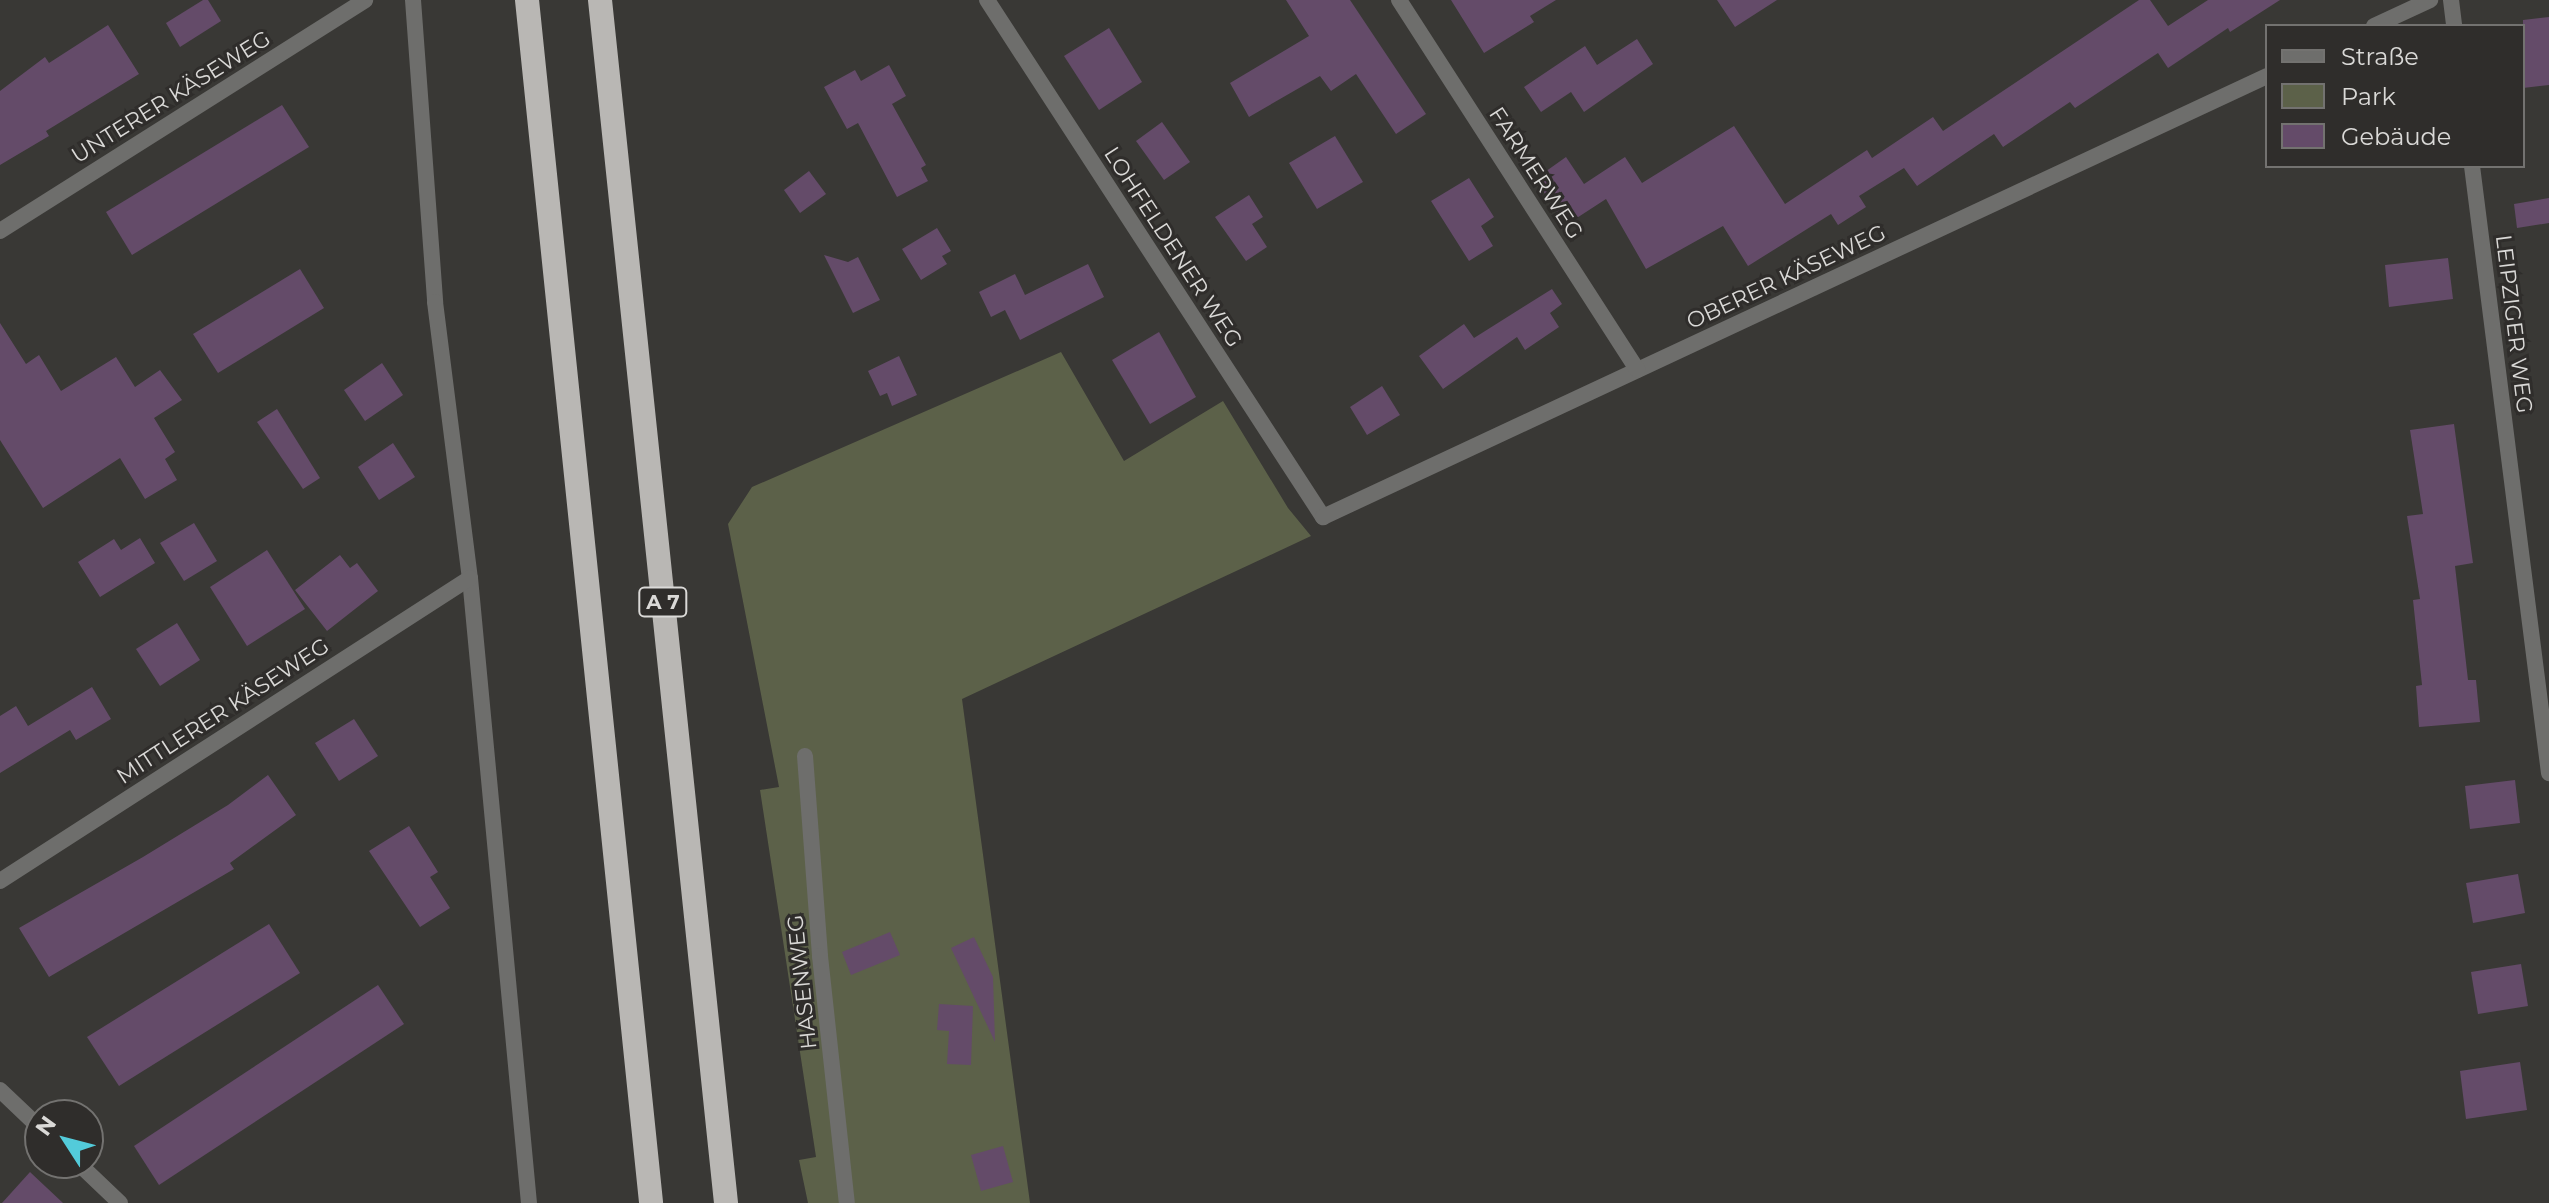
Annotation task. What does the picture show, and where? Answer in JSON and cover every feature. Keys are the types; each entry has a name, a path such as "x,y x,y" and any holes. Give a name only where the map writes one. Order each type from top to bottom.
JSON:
{"highway":[{"path":"527,0 651,1203"},
{"name":"A 7","path":"600,0 726,1203"}],"street":[{"name":"UNTERER KÄSEWEG","path":"0,231 365,0"},
{"path":"413,0 435,302 470,578 529,1203"},
{"name":"LOHFELDENER WEG","path":"987,0 1323,517"},
{"name":"FARMERWEG","path":"1399,0 1637,370"},
{"path":"2378,24 2430,0"},
{"path":"2451,0 2454,24"},
{"name":"OBERER KÄSEWEG","path":"1323,517 2265,77"},
{"name":"LEIPZIGER WEG","path":"2472,168 2549,773"},
{"name":"MITTLERER KÄSEWEG","path":"0,881 470,578"},
{"name":"HASENWEG","path":"805,756 820,956 847,1203"},
{"path":"0,1090 24,1113"},
{"path":"95,1179 120,1203"}],"green space":[{"path":"1061,352 1124,461 1223,401 1288,508 1311,536 962,699 1030,1203 808,1203 799,1160 816,1157 760,790 779,787 728,524 752,487"}],"building":[{"path":"203,0 208,0 221,21 180,47 166,23"},
{"path":"1286,0 1350,0 1426,114 1396,134 1356,74 1331,91 1320,76 1249,117 1230,83 1309,36"},
{"path":"1451,0 1556,0 1530,16 1534,22 1484,53"},
{"path":"1717,0 1777,0 1735,27"},
{"path":"2139,0 2150,0 2168,26 2208,0 2280,0 2230,32 2228,28 2168,68 2158,53 2075,108 2070,102 2003,147 1994,134 1917,186 1904,168 1859,196 1866,207 1838,225 1831,214 1748,266 1723,226 1646,269 1606,199 1566,225 1535,179 1566,157 1584,184 1625,157 1642,183 1734,126 1785,204 1867,150 1872,158 1933,117 1943,131"},
{"path":"2549,17 2549,85 2525,88 2523,20"},
{"path":"108,25 139,74 46,131 49,136 0,165 0,91 45,57 49,63"},
{"path":"1109,28 1142,82 1099,110 1064,56"},
{"path":"1637,39 1653,64 1584,112 1571,92 1541,112 1524,87 1585,46 1597,65"},
{"path":"889,65 906,96 892,104 926,165 921,168 928,181 897,197 858,123 847,129 824,87 855,70 861,81"},
{"path":"282,105 309,147 132,255 106,212"},
{"path":"1162,122 1190,162 1164,180 1136,141"},
{"path":"1335,136 1363,182 1317,209 1289,163"},
{"path":"809,171 826,194 800,213 784,190"},
{"path":"1469,178 1494,217 1481,226 1493,246 1469,261 1431,201"},
{"path":"1249,195 1263,217 1252,224 1267,247 1246,261 1215,217"},
{"path":"2549,198 2549,223 2517,228 2514,204"},
{"path":"937,228 951,251 942,256 947,264 921,280 902,249"},
{"path":"824,255 848,262 858,257 880,300 853,313"},
{"path":"2448,258 2453,299 2389,307 2385,265"},
{"path":"1088,264 1104,297 1020,340 1005,310 991,317 979,292 1015,274 1025,295"},
{"path":"300,269 324,308 218,373 193,334"},
{"path":"1552,289 1562,304 1550,313 1559,327 1525,350 1517,337 1443,389 1419,356 1464,324 1474,338"},
{"path":"0,323 26,364 39,355 61,391 116,357 135,387 160,370 182,400 154,418 175,452 165,459 177,480 145,499 120,458 43,508 0,440"},
{"path":"1159,332 1196,397 1150,424 1112,360"},
{"path":"899,356 917,395 892,406 887,393 880,396 868,371"},
{"path":"382,363 403,395 365,421 344,390"},
{"path":"1382,386 1400,415 1367,435 1350,407"},
{"path":"277,409 320,478 303,489 257,422"},
{"path":"2454,424 2473,563 2455,566 2468,680 2476,680 2480,722 2419,727 2416,686 2422,685 2413,600 2420,599 2407,516 2423,514 2410,430"},
{"path":"393,443 415,477 379,500 358,467"},
{"path":"194,523 217,561 184,581 160,543"},
{"path":"140,538 155,563 100,597 78,562 114,539 121,550"},
{"path":"267,550 305,609 247,646 210,587"},
{"path":"340,555 350,568 357,563 378,591 327,631 295,590"},
{"path":"177,623 200,660 160,686 136,649"},
{"path":"92,687 111,719 76,740 70,730 0,773 0,716 16,706 28,726"},
{"path":"354,719 378,756 339,781 315,743"},
{"path":"268,775 296,815 230,863 234,869 49,977 19,928 228,805"},
{"path":"2515,780 2520,823 2470,829 2465,786"},
{"path":"409,826 438,872 430,877 450,908 420,927 369,851"},
{"path":"2518,874 2525,913 2473,923 2466,883"},
{"path":"269,924 300,973 119,1086 87,1037"},
{"path":"890,932 900,955 851,975 842,952"},
{"path":"974,937 993,977 995,1042 951,948"},
{"path":"2521,964 2528,1006 2478,1014 2471,972"},
{"path":"378,985 404,1024 159,1185 134,1146"},
{"path":"939,1004 973,1006 971,1065 947,1064 949,1031 937,1030"},
{"path":"2520,1062 2527,1110 2466,1119 2460,1071"},
{"path":"1003,1146 1013,1182 981,1191 971,1155"},
{"path":"24,1179 37,1179 63,1203 2,1203"}]}
